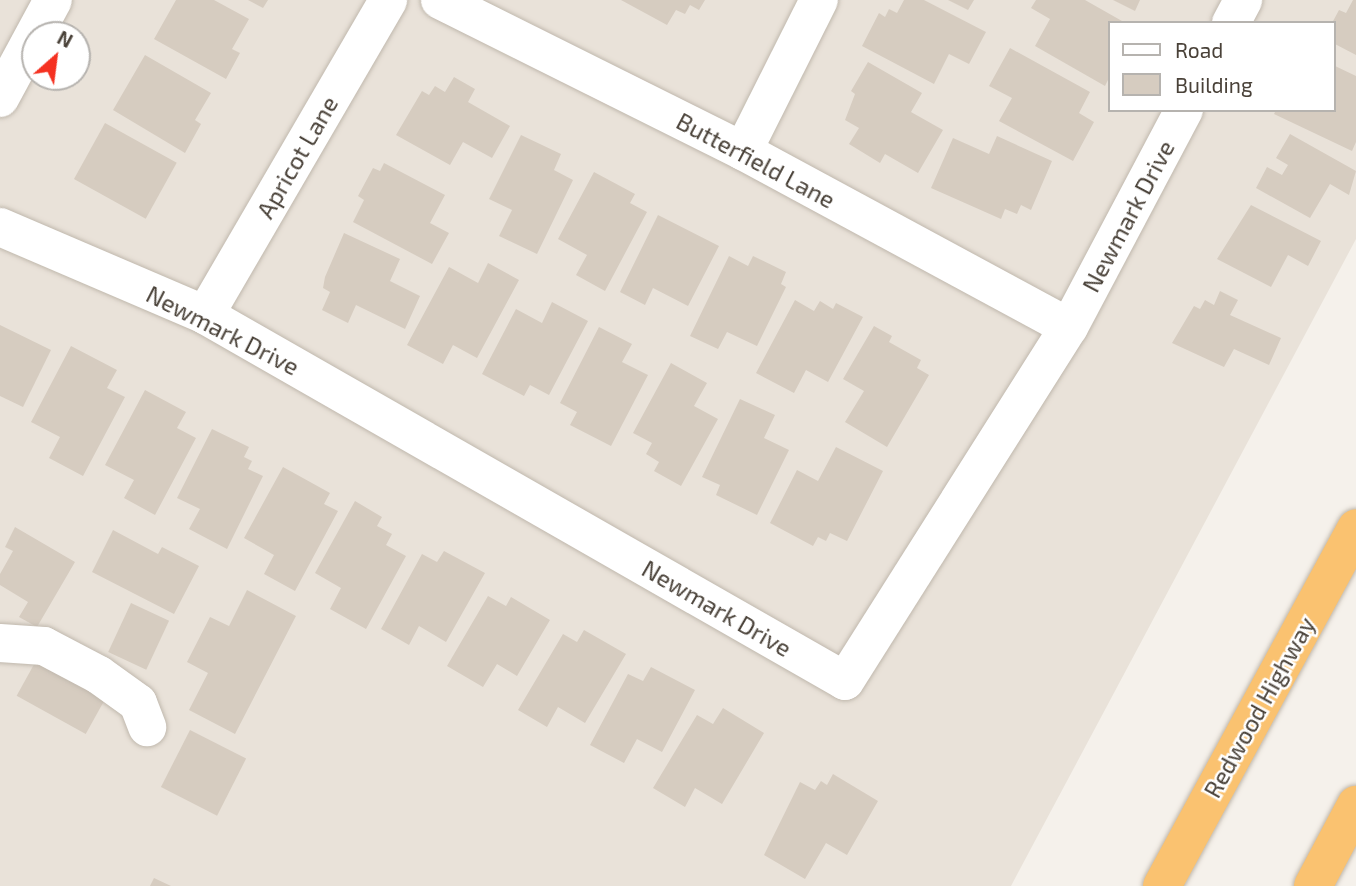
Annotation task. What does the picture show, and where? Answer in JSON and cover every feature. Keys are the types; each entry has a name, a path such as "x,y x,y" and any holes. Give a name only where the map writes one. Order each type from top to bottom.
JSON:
{"highway":[{"name":"Redwood Highway","path":"1162,886 1356,528"},
{"path":"1312,886 1356,805"}],"street":[{"path":"0,98 53,0"},
{"name":"Apricot Lane","path":"205,315 388,0"},
{"name":"Butterfield Lane","path":"440,0 743,151 1069,327"},
{"path":"743,151 819,0"},
{"path":"1232,21 1243,0"},
{"name":"Newmark Drive","path":"0,227 205,315 845,681 1069,327 1183,112"},
{"path":"0,643 44,646 99,675 138,704 147,727"}],"shaded area":[{"path":"0,0 1356,0 1356,239 1011,886 0,886"}],"building":[{"path":"176,0 214,0 249,19 232,49 240,53 226,79 154,39"},
{"path":"248,0 268,0 263,8"},
{"path":"621,0 705,0 699,10 690,5 685,14 676,10 667,25"},
{"path":"904,0 924,0 986,32 969,64 949,54 934,84 862,46 879,13 885,17 889,9 897,13"},
{"path":"948,0 974,0 968,10"},
{"path":"1036,0 1085,0 1122,21 1108,21 1108,80 1105,86 1035,46 1050,19 1031,8"},
{"path":"1113,0 1140,0 1135,11"},
{"path":"1353,0 1356,0 1356,55 1335,44 1333,21 1339,10 1346,13"},
{"path":"1010,48 1090,92 1079,113 1094,122 1073,161 999,121 1012,98 989,86"},
{"path":"145,55 211,93 195,120 201,124 185,153 113,110"},
{"path":"868,62 922,93 911,112 943,130 918,173 885,154 880,163 849,144 859,128 845,120 855,94 851,91"},
{"path":"1335,66 1356,76 1356,142 1352,151 1274,114 1335,112"},
{"path":"454,77 475,89 468,102 510,126 492,158 463,142 450,165 396,135 422,91 429,95 435,86 445,92"},
{"path":"105,123 177,163 146,219 74,179"},
{"path":"1290,134 1356,171 1349,195 1330,184 1310,218 1256,188 1267,167 1282,175 1288,165 1276,158"},
{"path":"521,135 561,154 554,170 573,180 537,254 499,236 512,210 489,199"},
{"path":"997,136 1052,161 1031,210 1021,205 1017,214 1005,209 1001,219 931,188 953,138 989,154"},
{"path":"384,163 445,195 430,223 449,233 432,264 353,222 364,200 358,196 373,168 380,171"},
{"path":"594,172 635,194 630,203 647,212 605,291 576,275 587,255 558,239"},
{"path":"1251,205 1321,241 1308,266 1288,255 1271,287 1217,259"},
{"path":"658,215 719,246 688,306 653,288 645,305 620,292"},
{"path":"344,233 400,259 390,281 420,296 405,329 356,305 348,323 322,310 330,292 323,288 325,277"},
{"path":"729,256 748,266 753,256 786,272 781,284 786,287 757,346 727,332 718,349 690,336"},
{"path":"488,263 519,280 477,358 453,345 443,364 407,345 449,267 478,283"},
{"path":"1220,291 1238,300 1230,315 1281,338 1269,365 1234,349 1224,367 1172,343 1194,306 1200,309 1205,300 1214,305"},
{"path":"795,300 814,311 820,301 833,309 836,303 863,317 828,382 806,370 794,393 756,373"},
{"path":"552,302 588,321 549,395 530,385 524,396 482,374 516,309 542,323"},
{"path":"0,325 51,350 23,407 0,396"},
{"path":"874,326 892,336 889,342 921,360 917,368 929,375 887,447 845,422 864,391 843,379"},
{"path":"599,327 632,344 622,362 648,375 611,446 570,425 577,412 560,403"},
{"path":"71,346 117,370 107,388 125,397 83,476 49,458 60,437 31,422"},
{"path":"671,363 707,383 694,406 718,419 681,486 654,471 659,462 646,454 652,443 633,433"},
{"path":"145,390 186,412 177,428 196,438 155,515 124,498 134,480 105,465"},
{"path":"740,399 775,415 764,438 789,450 757,515 716,495 720,485 702,477"},
{"path":"212,429 249,447 244,457 252,461 248,469 263,476 227,549 189,529 200,509 177,498"},
{"path":"836,447 883,471 847,541 830,533 826,541 818,537 813,546 770,523 797,470 818,481"},
{"path":"283,467 330,493 324,504 338,511 295,591 264,574 274,555 244,538"},
{"path":"355,501 382,517 377,526 392,534 386,545 406,556 366,629 330,609 341,588 315,573"},
{"path":"15,527 75,562 37,627 19,617 28,602 0,585 0,574 13,551 5,547"},
{"path":"113,530 158,554 162,547 199,566 174,614 92,572"},
{"path":"444,551 485,573 446,642 419,626 409,645 381,629 422,554 437,562"},
{"path":"247,590 296,616 235,734 189,710 208,673 187,662 210,617 229,626"},
{"path":"488,596 506,606 511,597 550,620 517,676 497,664 483,687 447,666"},
{"path":"131,603 169,621 146,670 108,652"},
{"path":"584,630 626,654 585,723 558,707 547,727 518,710 563,634 577,642"},
{"path":"37,659 106,697 86,734 17,696"},
{"path":"651,667 695,690 662,752 637,739 624,763 590,745 628,674 643,681"},
{"path":"723,708 764,733 722,804 695,788 685,807 653,788 697,715 713,724"},
{"path":"190,730 246,759 217,816 161,787"},
{"path":"833,774 878,801 847,855 826,843 805,879 764,855 800,782 815,790 821,781 827,785"},
{"path":"154,878 171,886 150,886"}]}
